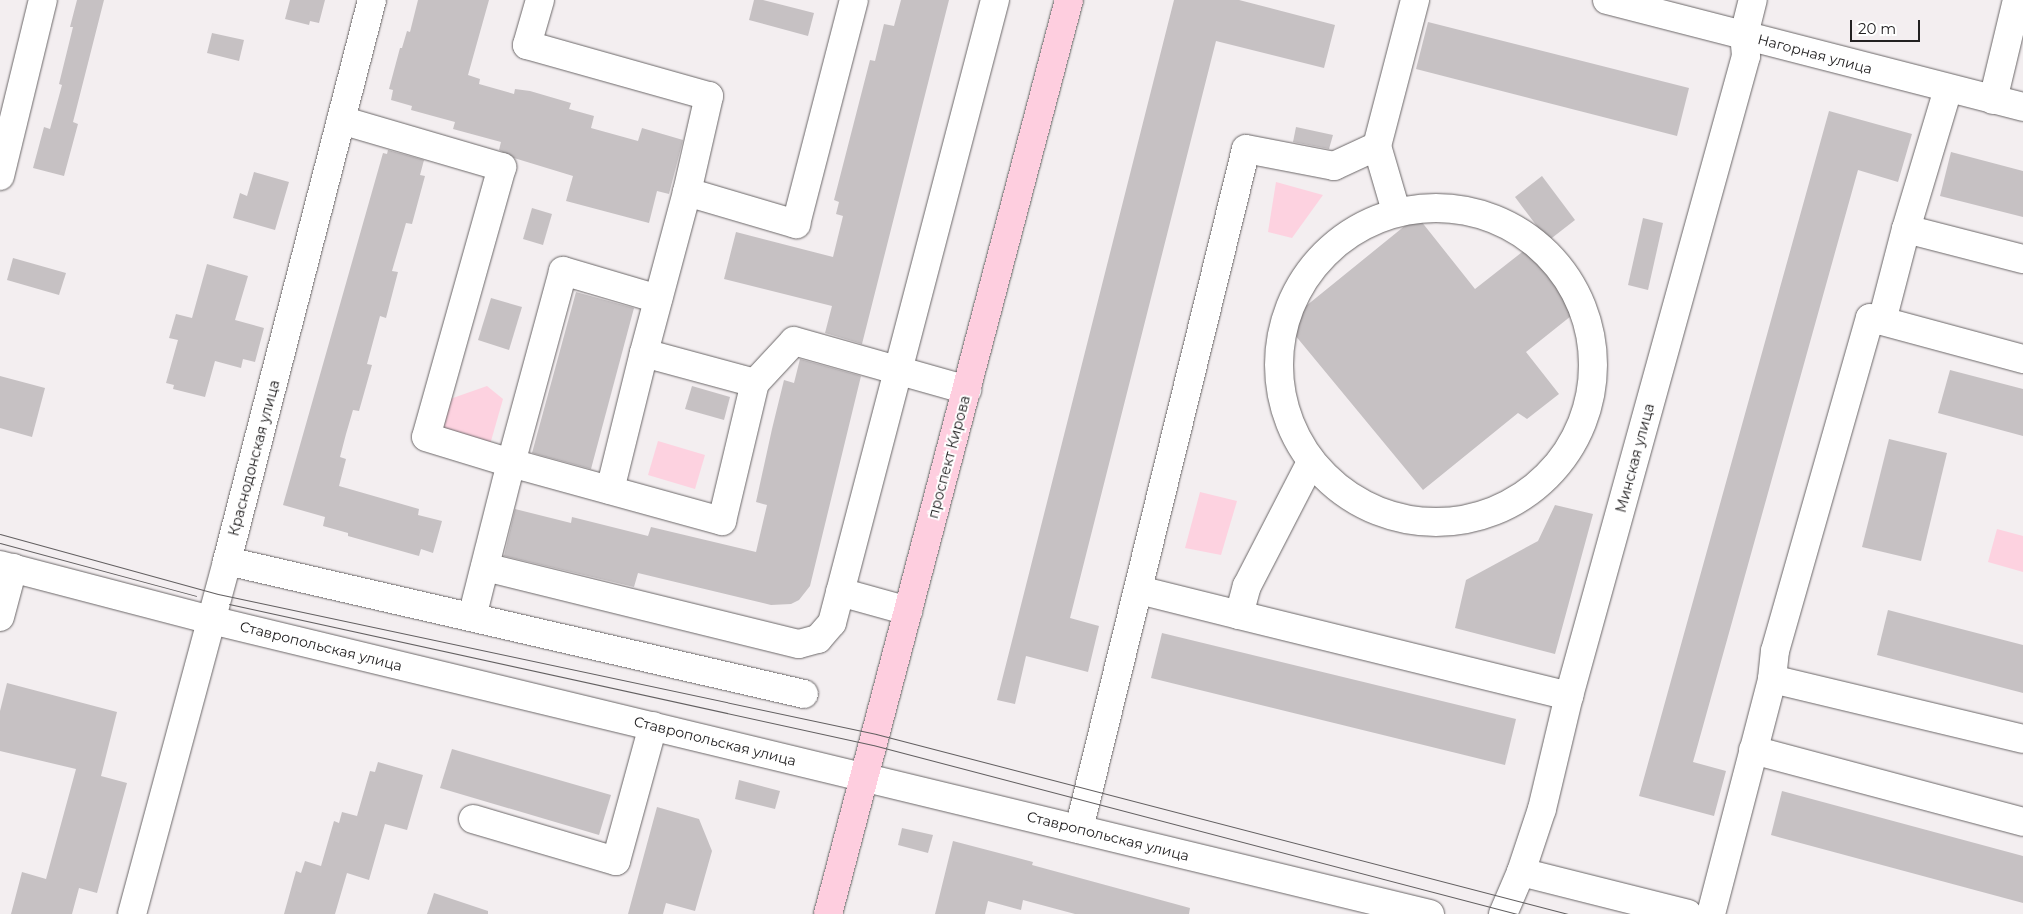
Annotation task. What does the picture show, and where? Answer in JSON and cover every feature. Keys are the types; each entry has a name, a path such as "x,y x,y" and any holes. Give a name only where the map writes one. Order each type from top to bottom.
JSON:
{"main road":[{"name":"проспект Кирова","path":"828,914 1069,0"}],"street":[{"path":"0,176 43,0"},
{"name":"Краснодонская улица","path":"132,914 227,561 372,0"},
{"path":"540,0 527,44 709,96 687,192 610,490"},
{"path":"687,192 796,224 854,0"},
{"path":"485,567 799,644 818,638 832,623 995,0"},
{"path":"1396,211 1377,146 1415,0"},
{"name":"Нагорная улица","path":"1607,0 2023,107"},
{"name":"Минская улица","path":"1503,914 1521,872 1542,809 1570,696 1746,56 1744,35 1753,0"},
{"path":"1993,100 2017,0"},
{"path":"1882,321 1906,229 1948,89"},
{"path":"341,120 502,168 426,437 511,463 722,521 755,383 794,341 966,390"},
{"path":"1079,829 1246,149 1334,166 1377,146"},
{"path":"1438,206 1486,214 1539,244 1582,304 1595,361 1589,410 1565,458 1517,502 1462,522 1426,524 1363,506 1311,462 1288,421 1277,360 1289,305 1314,263 1352,230 1396,211 1438,206"},
{"path":"1906,229 2023,259"},
{"path":"472,617 563,271 658,299"},
{"path":"1711,914 1772,679 1775,651 1870,318 2023,359"},
{"path":"644,353 755,383"},
{"path":"1239,615 1247,586 1311,462"},
{"path":"227,561 804,694"},
{"path":"0,616 6,567"},
{"name":"Ставропольская улица","path":"6,567 211,620 1079,829 1367,906 1430,914"},
{"path":"1138,590 1570,696"},
{"path":"840,592 908,611"},
{"path":"1772,679 2023,738"},
{"path":"473,819 616,861 653,726"},
{"path":"1754,750 2023,822"},
{"path":"1521,872 1688,914"}],"shaded area":[{"path":"1276,182 1323,195 1292,238 1268,232"},
{"path":"487,386 503,399 491,441 479,459 438,445 450,399"},
{"path":"658,441 705,455 695,489 648,475"},
{"path":"1200,492 1237,501 1221,555 1185,548"},
{"path":"1997,529 2023,536 2023,572 1988,562"}],"building":[{"path":"77,0 104,0 73,122 78,124 64,176 33,168 44,127 50,129 62,85 59,84 73,27 70,27"},
{"path":"290,0 325,0 319,23 310,21 309,25 285,19"},
{"path":"418,0 489,0 468,75 480,79 479,84 514,94 515,89 530,91 571,103 569,109 594,116 591,128 638,141 642,128 683,140 669,194 657,191 649,223 566,201 573,176 514,158 499,150 501,142 453,129 455,122 411,110 412,106 391,100 393,90 389,89 400,48 402,48 407,31 410,32"},
{"path":"754,0 763,0 814,13 808,36 749,20"},
{"path":"901,0 949,0 862,344 825,333 832,306 724,279 736,232 833,257 843,216 836,214 839,202 834,200 870,60 875,61 884,24 894,26"},
{"path":"1174,0 1239,0 1335,25 1324,68 1216,41 1070,618 1099,626 1088,672 1026,656 1015,704 997,700"},
{"path":"1428,22 1689,88 1677,136 1416,69"},
{"path":"212,33 244,40 239,61 207,53"},
{"path":"1829,111 1912,134 1898,182 1858,170 1693,762 1726,771 1714,816 1639,796"},
{"path":"1296,127 1333,135 1329,149 1293,142"},
{"path":"388,150 424,160 420,175 425,176 412,224 406,223 392,271 398,272 386,318 380,316 367,364 372,365 359,411 353,410 346,434 340,457 346,459 339,486 419,509 418,515 442,521 433,553 421,549 419,556 348,536 348,533 323,526 325,517 283,505 383,153 387,154"},
{"path":"1951,152 2023,171 2023,217 1940,196"},
{"path":"254,172 289,182 275,230 233,218 240,193 247,196"},
{"path":"1542,176 1575,220 1548,241 1515,197"},
{"path":"532,208 552,214 543,245 523,239"},
{"path":"1417,216 1475,289 1526,249 1576,312 1526,352 1559,394 1527,419 1518,413 1423,490 1285,323"},
{"path":"1643,218 1663,223 1648,290 1628,285"},
{"path":"13,258 66,273 59,295 7,280"},
{"path":"207,264 248,276 235,320 264,328 255,362 243,359 241,368 215,361 205,397 173,389 174,385 166,383 178,340 169,338 176,314 192,318"},
{"path":"576,292 634,308 591,469 532,453"},
{"path":"491,298 522,307 509,350 478,340"},
{"path":"800,359 861,376 810,586 799,600 791,604 771,605 638,573 634,587 504,556 515,509 571,523 572,517 648,536 651,527 756,552 767,505 756,502 772,429 784,380 794,383"},
{"path":"1950,370 2023,389 2023,436 1938,413"},
{"path":"0,376 45,388 32,437 0,428"},
{"path":"692,386 730,397 724,420 685,409"},
{"path":"1889,439 1947,453 1921,561 1862,547"},
{"path":"1555,505 1593,514 1555,654 1455,628 1466,580 1538,541"},
{"path":"1888,610 2023,645 2023,693 1877,655"},
{"path":"1162,633 1516,719 1505,765 1151,678"},
{"path":"7,683 117,712 101,776 127,783 97,893 79,888 72,914 11,914 22,872 46,879 76,769 0,751 0,711"},
{"path":"452,749 611,795 599,835 440,788"},
{"path":"378,762 423,775 407,830 385,824 369,880 347,873 335,914 284,914 296,871 301,873 305,861 321,866 334,821 339,823 342,812 357,816 370,771 375,772"},
{"path":"739,780 780,791 775,809 735,799"},
{"path":"1782,791 2023,856 2023,903 1771,835"},
{"path":"657,807 699,819 712,851 695,911 666,903 663,914 628,914"},
{"path":"902,828 933,835 928,853 898,845"},
{"path":"953,841 1033,862 1032,865 1190,908 1189,914 1075,914 1023,900 1021,910 988,901 985,914 935,914"},
{"path":"434,893 488,911 488,914 427,914"}],"tram line":[{"path":"0,534 218,594 876,734 1568,914"},
{"path":"0,543 196,596"},
{"path":"229,604 873,745 1517,914"}]}
